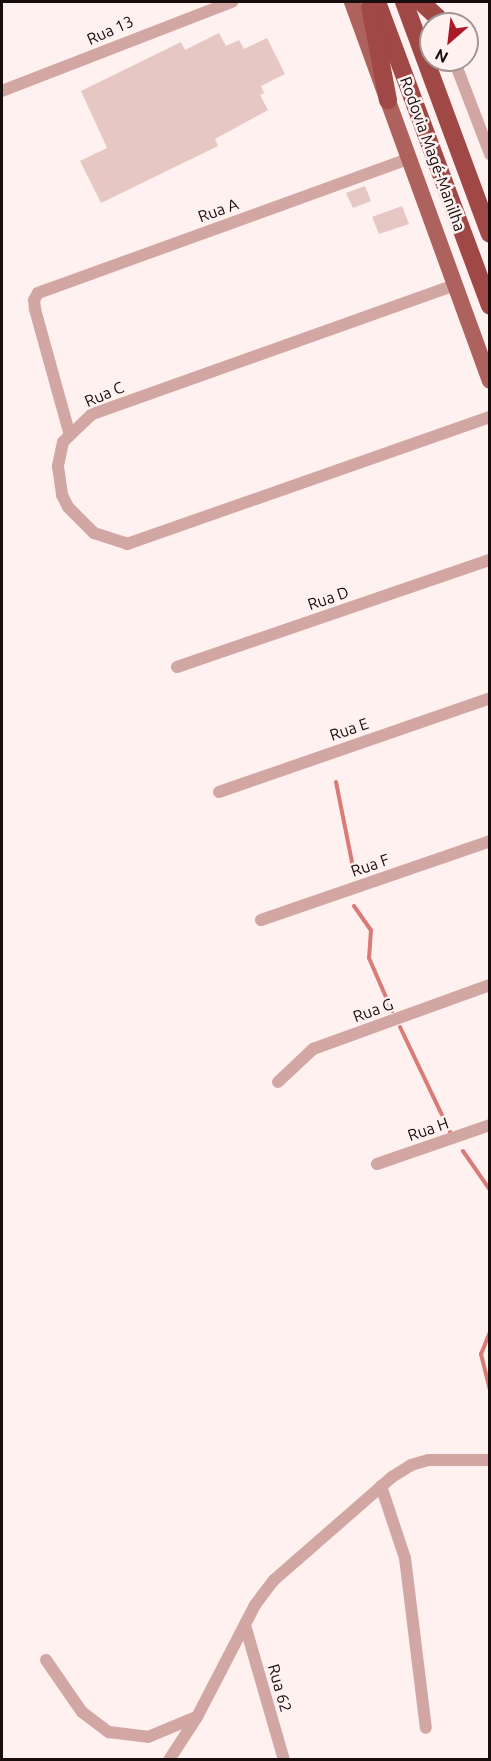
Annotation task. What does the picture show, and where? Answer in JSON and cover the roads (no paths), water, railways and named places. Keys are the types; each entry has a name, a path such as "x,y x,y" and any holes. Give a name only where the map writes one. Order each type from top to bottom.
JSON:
{"highway":[{"path":"369,2 388,100"},
{"name":"Rodovia Magé-Manilha","path":"377,2 489,306"},
{"name":"Rodovia Magé-Manilha","path":"404,2 419,34"},
{"name":"Rodovia Magé-Manilha","path":"436,72 489,234"}],"main road":[{"path":"352,2 489,381"}],"street":[{"name":"Rua 13","path":"2,91 232,2"},
{"path":"458,72 489,154"},
{"name":"Rua A","path":"69,432 35,309 34,300 38,293 410,158"},
{"name":"Rua C","path":"69,432 92,414 455,285"},
{"path":"69,432 63,442 58,466 68,507 94,533 127,544 489,417"},
{"name":"Rua D","path":"177,667 489,560"},
{"name":"Rua E","path":"219,792 489,698"},
{"name":"Rua F","path":"261,920 489,841"},
{"name":"Rua G","path":"278,1082 313,1049 489,985"},
{"name":"Rua H","path":"377,1164 489,1125"},
{"path":"169,1760 197,1717 245,1625 274,1580 398,1473 428,1460 489,1460"},
{"path":"381,1486 405,1558 426,1728"},
{"name":"Rua 62","path":"245,1625 284,1760"},
{"path":"46,1660 82,1712 109,1732 148,1737 197,1717"}],"waterway":[{"path":"336,782 355,877"},
{"path":"354,906 371,930 369,958 392,1011"},
{"path":"400,1027 450,1132"},
{"path":"463,1151 490,1190"},
{"path":"490,1332 481,1354 490,1389"}]}
